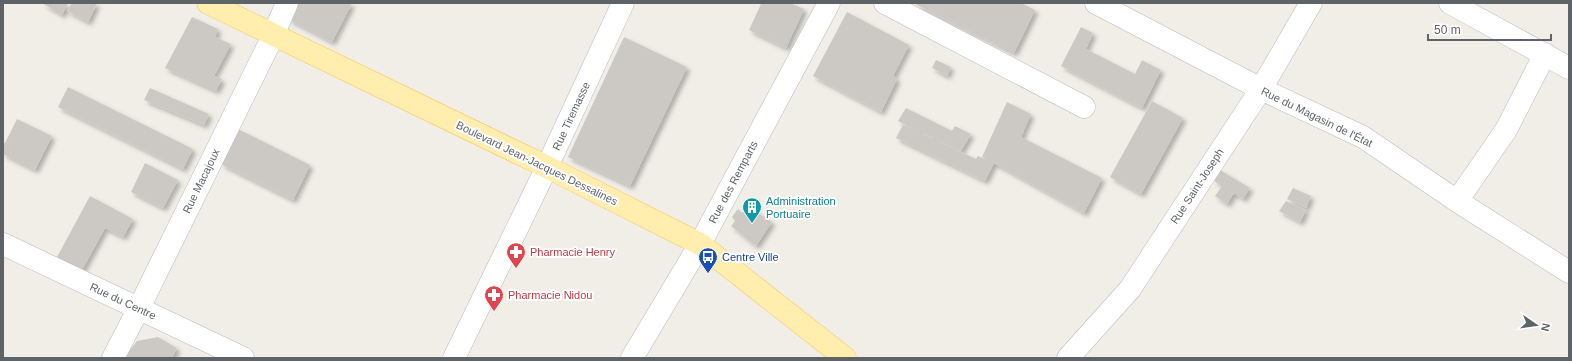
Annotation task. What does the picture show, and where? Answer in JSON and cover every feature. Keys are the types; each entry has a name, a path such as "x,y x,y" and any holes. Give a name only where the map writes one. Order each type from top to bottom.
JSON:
{"main road":[{"name":"Boulevard Jean-Jacques Dessalines","path":"208,3 272,36 547,167 700,244 845,358"}],"street":[{"name":"Rue Macajoux","path":"113,358 139,308 287,3"},
{"name":"Rue Tiremasse","path":"454,358 547,167 622,3"},
{"name":"Rue des Remparts","path":"632,358 700,244 828,3"},
{"path":"885,3 1084,107"},
{"name":"Rue du Magasin de l'État","path":"1096,3 1261,89 1363,137 1457,201 1565,262"},
{"name":"Rue Saint-Joseph","path":"1068,358 1130,289 1261,89 1310,3"},
{"path":"1450,3 1569,68"},
{"path":"1457,201 1506,130 1545,54"},
{"name":"Rue du Centre","path":"3,244 243,358"}],"building":[{"path":"42,3 68,3 62,15"},
{"path":"72,3 97,3 88,22 67,11"},
{"path":"296,3 352,3 332,42 288,19"},
{"path":"758,3 790,3 804,9 786,48 749,30 761,4"},
{"path":"913,3 1021,3 1035,10 1014,53"},
{"path":"847,12 909,45 893,76 897,79 881,112 813,76"},
{"path":"192,17 218,29 215,37 231,44 214,76 222,79 216,91 165,68"},
{"path":"1081,27 1093,33 1086,49 1135,74 1142,60 1161,70 1142,108 1061,66"},
{"path":"624,37 687,67 630,186 568,157"},
{"path":"936,60 951,67 947,76 932,68"},
{"path":"68,87 193,149 183,169 58,107"},
{"path":"150,88 209,114 204,125 144,100"},
{"path":"1152,101 1183,118 1141,194 1110,177"},
{"path":"1007,102 1031,114 1021,137 1102,178 1084,213 994,163 985,181 896,138 903,125 976,159 978,156 987,160 982,157"},
{"path":"906,108 952,131 955,126 971,134 961,151 898,121"},
{"path":"17,119 52,136 35,170 3,154 3,143 5,143"},
{"path":"238,129 310,165 293,200 221,164"},
{"path":"145,163 178,180 163,208 131,192"},
{"path":"1220,170 1250,188 1243,199 1234,193 1227,204 1215,196 1222,186 1214,181"},
{"path":"1293,188 1311,196 1306,208 1287,199"},
{"path":"90,196 133,219 123,237 105,228 82,270 57,257"},
{"path":"1286,201 1306,210 1300,222 1279,211"},
{"name":"Administration Portuaire","path":"747,206 772,222 756,246 731,226 735,221 732,217 738,209 742,213"},
{"path":"158,337 177,348 172,358 124,358 137,341"}],"place":[{"name":"Administration Portuaire","path":"752,224"},
{"name":"Pharmacie Henry","path":"516,269"},
{"name":"Centre Ville","path":"708,274"},
{"name":"Pharmacie Nidou","path":"494,312"}]}
